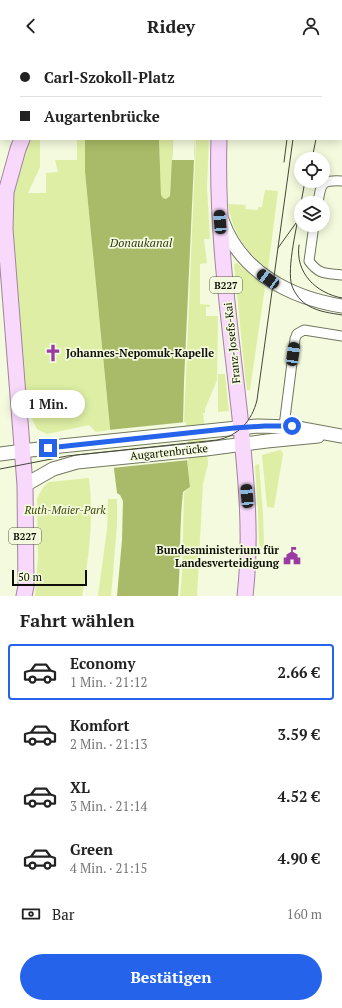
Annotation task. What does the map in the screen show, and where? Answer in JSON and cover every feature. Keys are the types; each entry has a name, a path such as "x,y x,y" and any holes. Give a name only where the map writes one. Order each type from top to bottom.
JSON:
{"main road":[{"name":"B227","path":"22,140 3,192 25,485 25,593"},
{"name":"Franz-Josefs-Kai","path":"219,140 219,206 241,427"},
{"path":"219,206 224,225 232,241 244,258 262,274 280,286 301,296 314,301 342,306"},
{"name":"Augartenbrücke","path":"0,454 93,442 241,427 284,426 338,436"},
{"name":"B227","path":"241,427 249,526 249,554 245,596"},
{"name":"Augartenbrücke","path":"25,485 42,474 61,466 77,462 206,449 288,438 338,436"}],"street":[{"path":"319,196 320,188 325,182 342,181"},
{"path":"313,232 309,261 319,272 342,275"},
{"path":"284,426 295,338 304,330 342,336"}],"green space":[{"path":"28,140 40,140 40,167 28,193 46,193 46,173 58,172 55,160 77,160 77,140 85,140 85,172 110,430 96,432 89,425 47,434 37,429 27,409 11,234 12,197"},
{"path":"159,140 194,140 171,174 170,196 166,199 161,196"},
{"path":"196,140 209,140 207,187 210,239 204,239 207,263 200,264 200,304 210,305 210,307 206,307 206,316 218,316 217,380 205,409 205,413 203,413 208,464 203,484 197,596 180,596 184,493 190,487 184,422"},
{"path":"265,190 278,191 268,269 253,256 241,241 233,224 228,204 246,205 245,209 258,210 258,207 262,207"},
{"path":"237,263 265,287 250,390 247,390 245,375 234,264"},
{"path":"218,374 225,374 229,411 218,412"},
{"path":"280,450 283,454 274,508 267,507 262,455"},
{"path":"259,464 264,547 261,547 259,543 255,465"},
{"name":"Ruth-Maier-Park","path":"89,478 91,523 87,567 82,596 35,596 38,557 37,498 44,486 49,482"},
{"path":"108,499 117,499 117,525 111,596 98,596 107,529"}],"water":[{"name":"Donaukanal","path":"85,140 159,140 161,195 166,199 170,196 173,140 195,140 183,422 190,487 183,492 178,596 117,596 122,540 123,501 117,493 114,469 85,172"}],"pier":[{"path":"173,140 195,140 194,160 172,160"},
{"path":"186,422 189,460 112,468 108,430"}],"tram line":[{"path":"284,162 287,140"},
{"path":"0,469 67,456 217,440 225,438 238,431 248,421 252,415 257,400 293,140"},
{"path":"313,152 316,140"},
{"path":"302,196 304,188"},
{"path":"278,248 294,226"},
{"path":"295,232 290,269 292,286 295,292 303,302 313,308 342,315"},
{"path":"299,245 300,264 309,280 324,292 342,298"}],"place":[{"name":"Johannes-Nepomuk-Kapelle","path":"53,353"},
{"name":"Bundesministerium für Landesverteidigung","path":"292,556"}],"route":[{"path":"48,448 234,428 292,426"}]}
